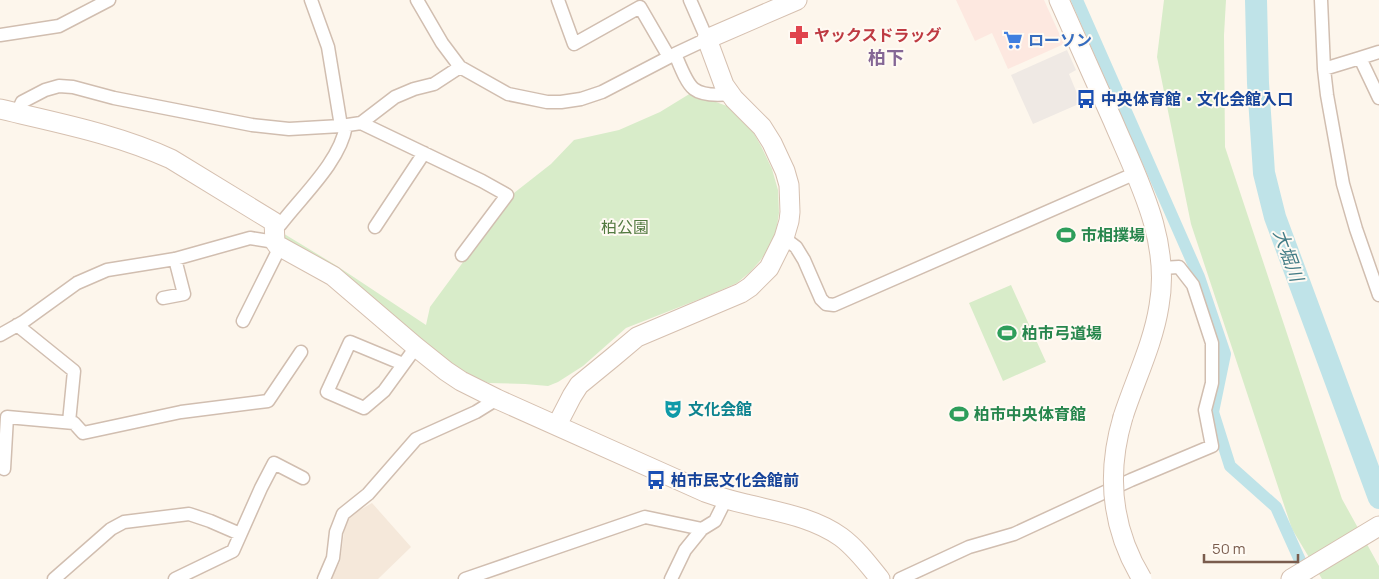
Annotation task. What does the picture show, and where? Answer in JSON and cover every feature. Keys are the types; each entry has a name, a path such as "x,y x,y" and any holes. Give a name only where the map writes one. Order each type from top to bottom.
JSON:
{"street":[{"path":"0,34 59,26 109,0"},
{"path":"8,111 117,138 154,151 187,168 280,225 307,193 333,157 344,134 328,47 311,0"},
{"path":"417,0 442,43 460,67 508,94 547,102 581,99 602,92 672,55 797,0"},
{"path":"558,0 574,44 640,7 694,90 713,95 730,94"},
{"path":"556,425 579,385 637,337 741,293 758,280 769,268 784,238 790,212 789,185 785,172 762,126 730,94 724,85 690,0"},
{"path":"1059,0 1136,173 1158,239 1161,268 1160,305 1154,330 1123,417 1115,450 1113,483 1114,502 1121,537 1142,579"},
{"path":"1320,0 1327,95 1343,184 1379,296"},
{"path":"1324,69 1379,52"},
{"path":"1360,58 1379,98"},
{"path":"8,111 45,90 59,86 73,87 114,98 252,125 289,129 343,126 361,123 395,97 414,89 434,84 460,67"},
{"path":"361,123 507,195 462,255"},
{"path":"375,227 424,154"},
{"path":"784,238 796,247 804,260 821,300 826,304 834,305 1136,173"},
{"path":"243,321 277,245 274,222"},
{"path":"0,335 78,283 107,270 175,259 250,238 277,245 333,276 452,376 675,479 726,499 786,513 815,523 841,537 855,549 880,579"},
{"path":"163,298 184,294 175,259"},
{"path":"900,579 969,547 1014,534 1131,480 1212,446 1205,410 1212,383 1212,343 1193,286 1179,268 1161,268"},
{"path":"17,325 74,371 70,422"},
{"path":"403,364 350,342 327,392 364,408 384,391 416,347"},
{"path":"4,469 7,417 74,422 83,434 181,412 268,401 301,352"},
{"path":"324,579 334,558 336,532 342,514 368,494 416,439 476,412 497,398"},
{"path":"175,579 233,551 274,463 303,478"},
{"path":"671,579 685,550 702,529 714,521 726,499"},
{"path":"54,579 111,529 124,522 189,514 240,534"},
{"path":"465,579 644,516 702,529"},
{"path":"1291,579 1379,526"}],"shaded area":[{"path":"956,0 1044,0 1064,44 1008,69 992,33 975,41"},
{"path":"1067,50 1076,70 1069,74 1081,103 1033,124 1011,75"},
{"path":"372,503 411,547 378,579 331,579 340,562 346,518"}],"green space":[{"path":"1164,0 1226,0 1224,35 1225,147 1342,499 1379,566 1379,579 1322,579 1292,529 1191,224 1157,57"},
{"name":"柏公園","path":"691,93 727,106 743,120 752,130 772,169 778,190 779,213 776,232 766,253 750,272 737,283 626,328 583,366 548,386 489,383 469,376 281,239 281,232 337,266 426,325 430,307 514,193 551,164 574,140 619,130 660,112"},
{"name":"柏市弓道場","path":"1011,285 1046,362 1003,381 969,303"}],"waterway":[{"path":"1077,0 1199,277 1225,354 1213,412 1230,466 1276,507 1307,576"},
{"name":"大堀川","path":"1256,0 1258,83 1264,173 1275,217 1379,498"}],"place":[{"name":"ヤックスドラッグ","path":"799,35"},
{"name":"ローソン","path":"1013,40"},
{"name":"中央体育館・文化会館入口","path":"1086,99"},
{"name":"市相撲場","path":"1066,235"},
{"name":"柏市弓道場","path":"1007,333"},
{"name":"文化会館","path":"673,409"},
{"name":"柏市中央体育館","path":"959,414"},
{"name":"柏市民文化会館前","path":"656,480"}],"district":[{"name":"柏下","path":"886,57"}]}
